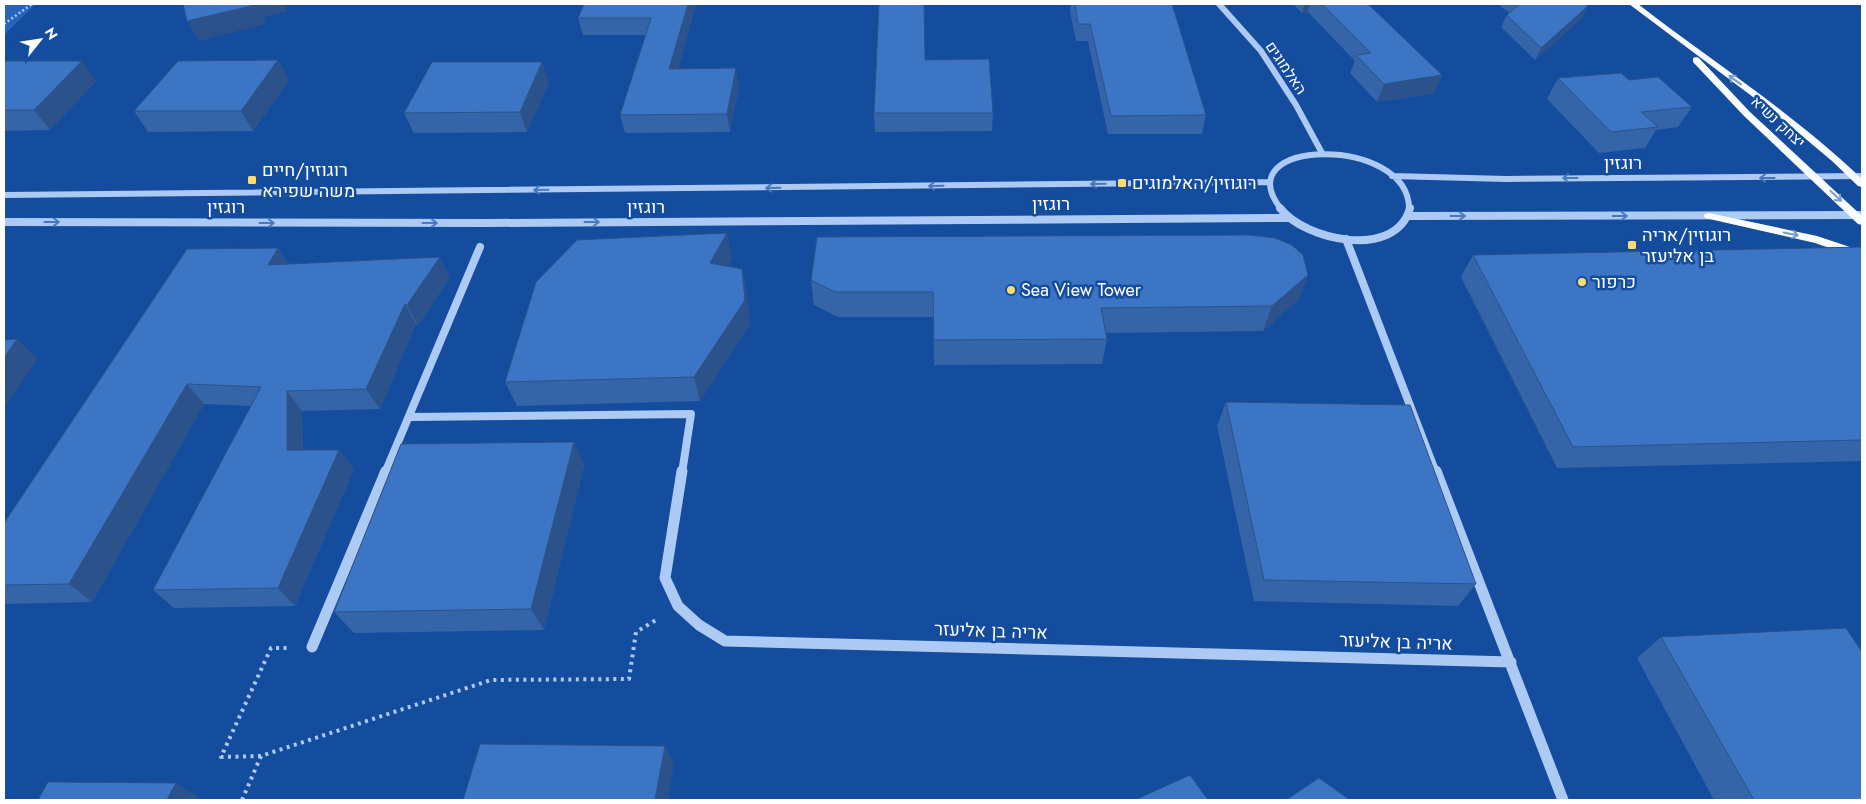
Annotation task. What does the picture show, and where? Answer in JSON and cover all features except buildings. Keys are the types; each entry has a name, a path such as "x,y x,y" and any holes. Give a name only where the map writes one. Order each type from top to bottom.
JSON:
{"main road":[{"name":"יצחק נשיא","path":"1633,4 1677,40 1808,135 1860,179"},
{"name":"יצחק נשיא","path":"1677,40 1747,114 1860,217"},
{"path":"1709,216 1816,240 1862,255"}],"street":[{"name":"האלמוגים","path":"1219,4 1261,51 1296,105 1322,153"},
{"path":"1322,153 1360,159 1392,176 1404,190 1410,203 1409,216 1400,227 1387,236 1368,240 1346,239 1306,228 1289,218 1277,206 1271,194 1270,182 1274,170 1285,161 1302,155 1322,153"},
{"name":"רוגזין","path":"1392,176 1506,179 1860,179"},
{"name":"רוגזין","path":"4,195 1270,182"},
{"path":"1409,216 1860,217"},
{"name":"רוגזין","path":"4,222 498,223 1289,218"},
{"path":"1346,239 1563,800"},
{"path":"312,647 480,246"},
{"path":"409,417 691,414"},
{"name":"אריה בן אליעזר","path":"691,414 665,578 678,606 699,625 725,641 1511,662"}],"path":[{"path":"4,24 32,4"},
{"path":"312,647 270,648 220,757 261,756 491,680 629,679 636,632 678,606"},
{"path":"242,800 261,756"}],"shaded area":[{"path":"4,4 36,4 4,35"}],"place":[{"name":"רוגוזין/חיים משה שפירא","path":"252,180"},
{"name":"רוגוזין/האלמוגים","path":"1122,183"},
{"name":"רוגוזין/אריה בן אליעזר","path":"1632,245"},
{"name":"כרפור","path":"1582,282"},
{"name":"Sea View Tower","path":"1011,290"}]}
